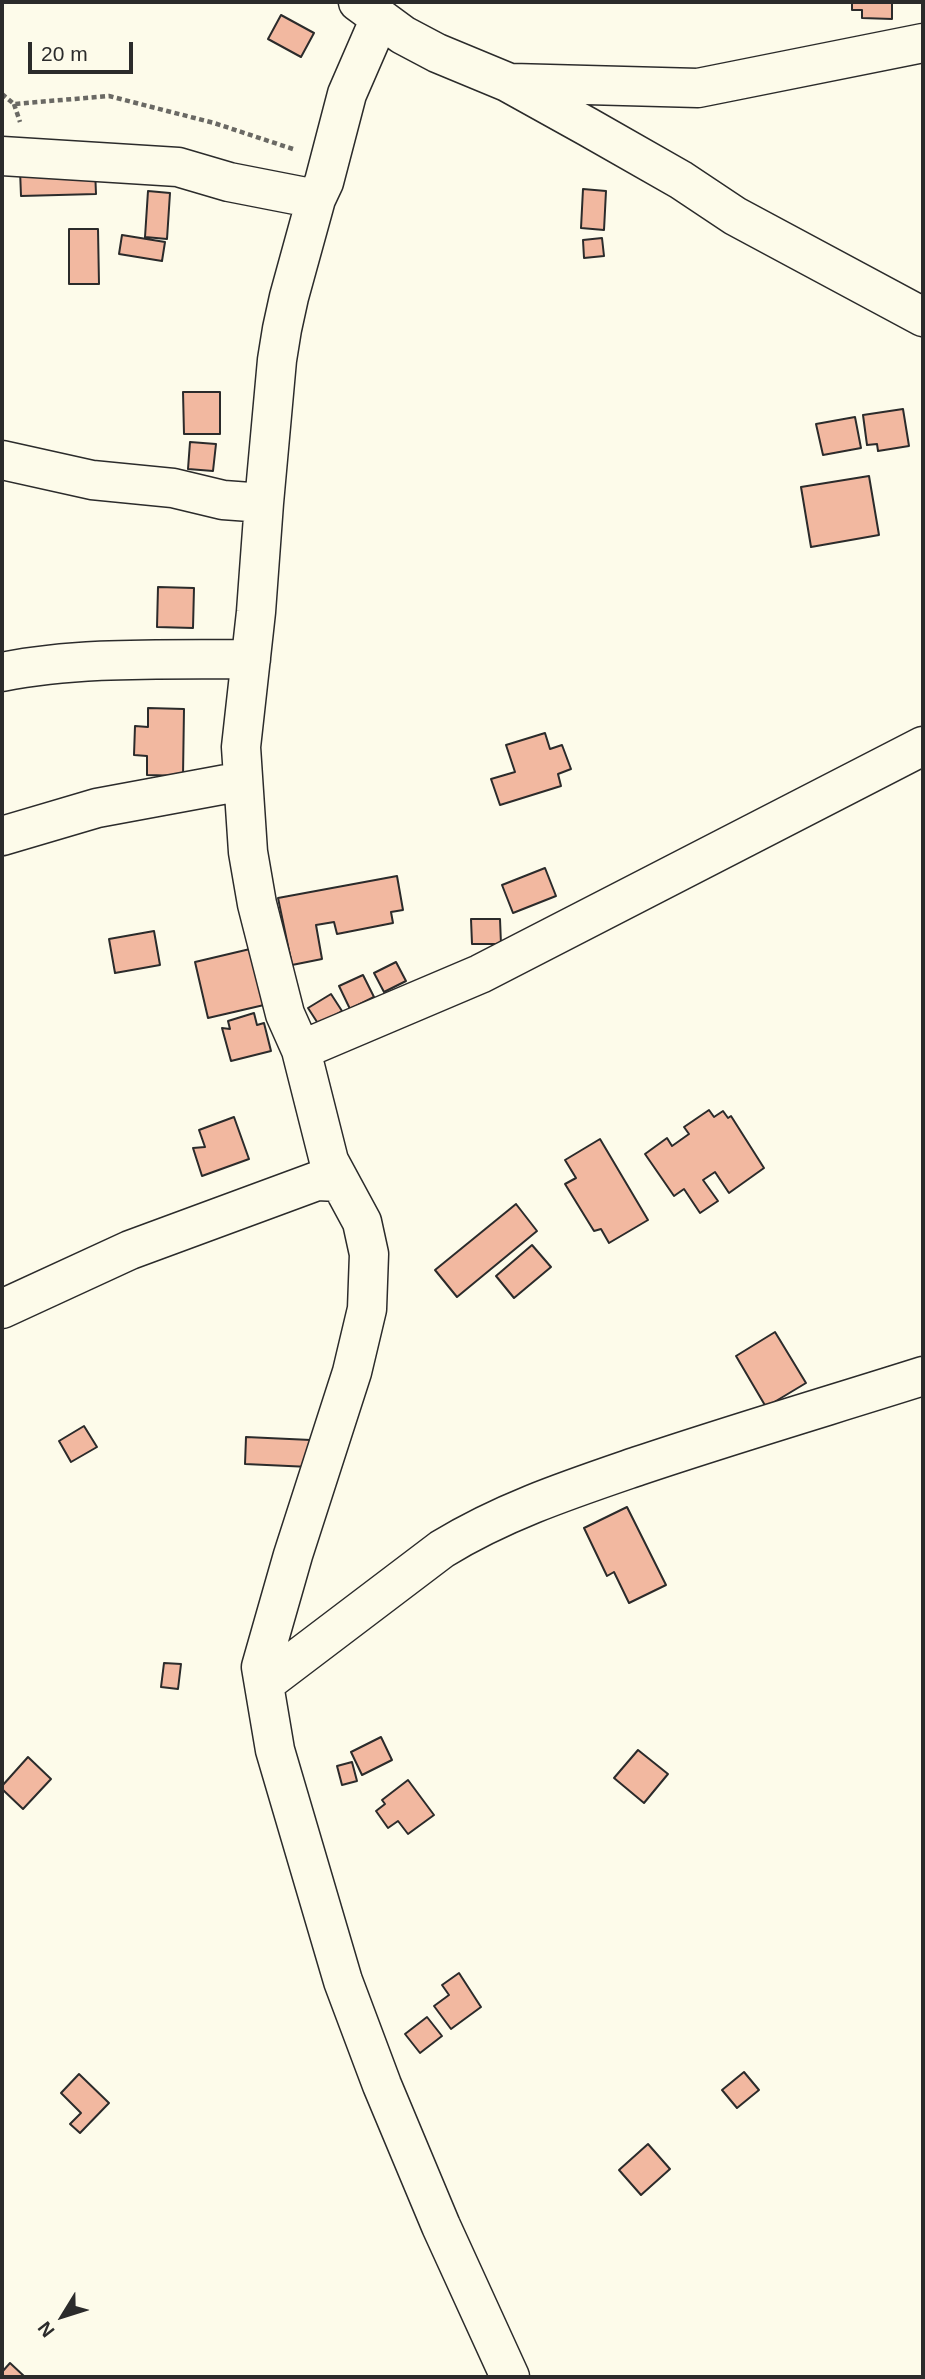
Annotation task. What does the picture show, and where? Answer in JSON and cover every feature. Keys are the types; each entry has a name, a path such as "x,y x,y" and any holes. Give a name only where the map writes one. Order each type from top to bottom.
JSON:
{"street":[{"path":"510,2377 441,2226 382,2085 343,1981 275,1750 261,1667 292,1555 352,1372 367,1309 369,1254 366,1234 329,1161 301,1050 285,1014 257,904 248,852 242,747 282,329 316,199 330,161 369,10 404,35 437,53 507,82 681,180 735,216 923,317"},
{"path":"507,82 698,88 923,43"},
{"path":"2,156 178,167 229,182 316,199"},
{"path":"2,460 92,480 173,488 223,500 264,503"},
{"path":"2,672 22,668 126,661 251,659"},
{"path":"301,1050 480,974 923,746"},
{"path":"2,836 97,807 243,781"},
{"path":"2,1309 130,1250 317,1181 339,1182"},
{"path":"264,1684 442,1549 512,1511 707,1443 923,1376"}],"path":[{"path":"2,94 14,104 109,96 214,122 330,161"}],"building":[{"path":"852,2 892,2 892,19 862,18 862,10 852,10"},
{"path":"281,15 314,33 301,57 268,39"},
{"path":"95,169 96,194 21,196 20,170"},
{"path":"583,189 606,191 604,230 581,228"},
{"path":"148,191 170,193 167,239 145,237"},
{"path":"69,229 98,229 99,284 69,284"},
{"path":"122,235 165,242 162,261 119,254"},
{"path":"602,238 604,256 584,258 583,240"},
{"path":"183,392 220,392 220,434 184,434"},
{"path":"903,409 909,446 878,451 877,444 867,445 863,415"},
{"path":"855,417 861,448 823,455 816,424"},
{"path":"190,442 216,444 213,471 188,469"},
{"path":"869,476 879,535 811,547 801,487"},
{"path":"158,587 194,588 193,628 157,627"},
{"path":"148,708 184,709 183,776 147,775 147,756 134,755 135,726 148,727"},
{"path":"545,733 550,749 562,745 571,769 558,774 561,786 500,805 491,779 515,772 506,745"},
{"path":"545,868 556,896 513,913 502,885"},
{"path":"397,876 403,910 391,912 393,923 337,934 334,922 316,925 322,959 292,965 278,898"},
{"path":"471,919 500,919 501,944 472,944"},
{"path":"154,931 160,965 115,973 109,939"},
{"path":"250,949 264,1005 208,1018 195,962"},
{"path":"396,962 406,981 384,992 374,973"},
{"path":"363,975 374,997 350,1009 339,986"},
{"path":"331,994 342,1011 319,1025 308,1008"},
{"path":"254,1013 257,1025 264,1023 271,1051 231,1061 222,1028 230,1029 228,1021"},
{"path":"709,1110 714,1117 723,1111 728,1118 731,1116 764,1168 729,1193 715,1172 703,1180 718,1201 700,1213 684,1189 674,1196 645,1154 667,1138 672,1146 689,1134 684,1127"},
{"path":"234,1117 249,1159 202,1176 193,1148 205,1147 199,1130"},
{"path":"600,1139 648,1220 609,1243 601,1229 594,1231 565,1184 576,1178 565,1160"},
{"path":"516,1204 537,1231 457,1297 435,1270"},
{"path":"532,1245 551,1267 514,1298 496,1276"},
{"path":"775,1332 806,1383 766,1407 736,1356"},
{"path":"84,1426 97,1447 71,1462 59,1441"},
{"path":"246,1437 311,1440 310,1467 245,1464"},
{"path":"627,1507 666,1585 629,1603 614,1572 607,1576 584,1528"},
{"path":"164,1663 181,1664 178,1689 161,1687"},
{"path":"381,1737 392,1760 362,1775 351,1752"},
{"path":"638,1750 668,1774 644,1803 614,1778"},
{"path":"28,1757 51,1779 23,1809 2,1786"},
{"path":"352,1762 357,1781 342,1785 337,1766"},
{"path":"408,1780 434,1815 408,1834 398,1821 388,1828 376,1811 385,1804 382,1800"},
{"path":"459,1973 481,2007 451,2029 434,2006 449,1995 442,1985"},
{"path":"427,2017 442,2036 420,2053 405,2034"},
{"path":"744,2072 759,2090 737,2108 722,2090"},
{"path":"79,2074 109,2103 80,2133 70,2124 81,2113 61,2093"},
{"path":"648,2144 670,2169 641,2195 619,2170"},
{"path":"10,2363 25,2377 2,2377 2,2372"}]}
